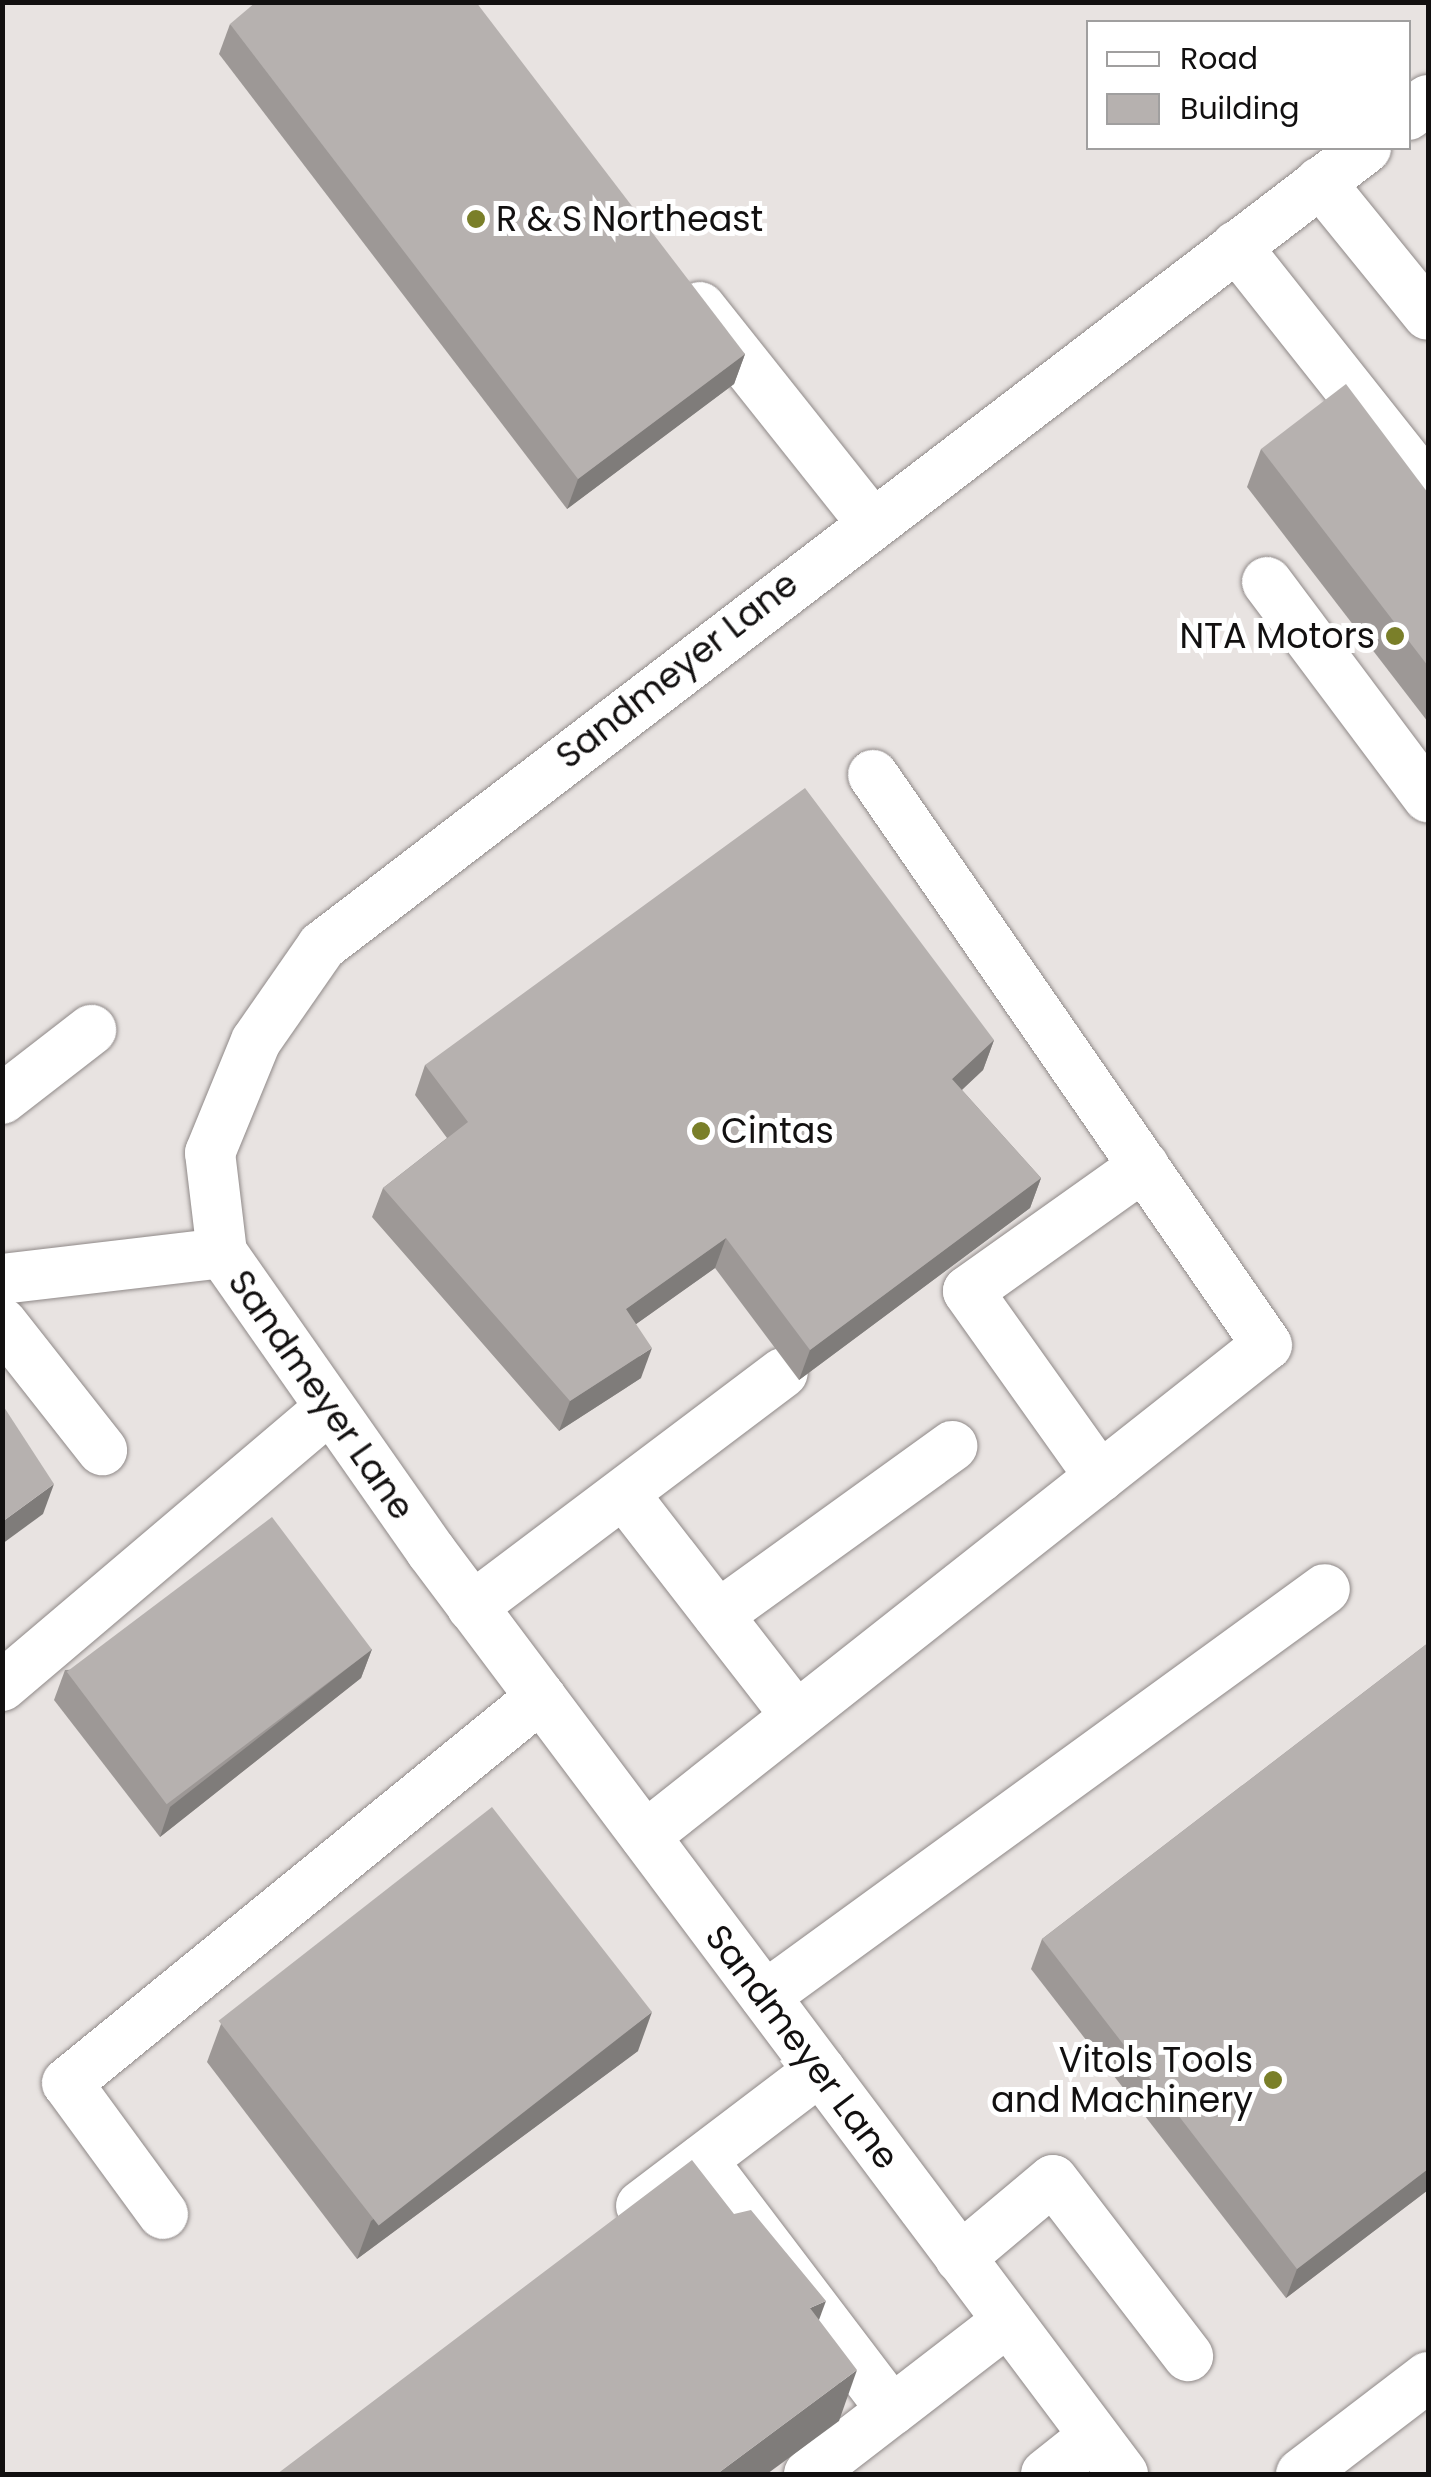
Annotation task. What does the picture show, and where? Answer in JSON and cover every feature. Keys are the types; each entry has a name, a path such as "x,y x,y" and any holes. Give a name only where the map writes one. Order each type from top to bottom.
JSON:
{"street":[{"name":"Sandmeyer Lane","path":"1108,2455 472,1606 222,1253 210,1153 256,1041 322,946 871,522 1363,150"},
{"path":"1320,182 1428,315"},
{"path":"1236,246 1428,488"},
{"path":"665,262 871,522"},
{"path":"1267,582 1428,798"},
{"path":"644,1836 1267,1344 873,775"},
{"path":"2,1099 90,1030"},
{"path":"1100,1477 968,1291 1144,1166"},
{"path":"2,1279 222,1253"},
{"path":"2,1323 102,1450"},
{"path":"472,1606 784,1372"},
{"path":"2,1686 330,1408"},
{"path":"718,1615 952,1446"},
{"path":"624,1494 796,1716"},
{"path":"765,1996 1325,1589"},
{"path":"162,2214 68,2083 541,1698"},
{"path":"607,2232 820,2070"},
{"path":"702,2160 892,2410"},
{"path":"960,2258 1053,2180 1188,2356"},
{"path":"809,2474 1008,2321"},
{"path":"1301,2474 1428,2377"},
{"path":"1046,2474 1108,2455"}],"building":[{"name":"R & S Northeast","path":"256,2 476,2 745,354 578,479 230,24"},
{"name":"NTA Motors","path":"1346,384 1428,493 1428,666 1261,449"},
{"name":"Cintas","path":"805,788 994,1040 952,1079 1041,1178 810,1350 726,1238 626,1309 652,1348 570,1401 383,1188 468,1122 425,1065"},
{"path":"2,1404 54,1484 2,1522"},
{"path":"272,1517 372,1650 167,1804 67,1672"},
{"name":"Vitols Tools and Machinery","path":"1428,1643 1428,2169 1297,2269 1042,1939"},
{"path":"492,1807 652,2012 379,2226 219,2021"},
{"path":"692,2160 734,2214 751,2210 826,2301 810,2308 857,2370 717,2474 277,2474"}],"place":[{"name":"R & S Northeast","path":"476,219"},
{"name":"NTA Motors","path":"1395,636"},
{"name":"Cintas","path":"701,1131"},
{"name":"Vitols Tools and Machinery","path":"1273,2080"}]}
